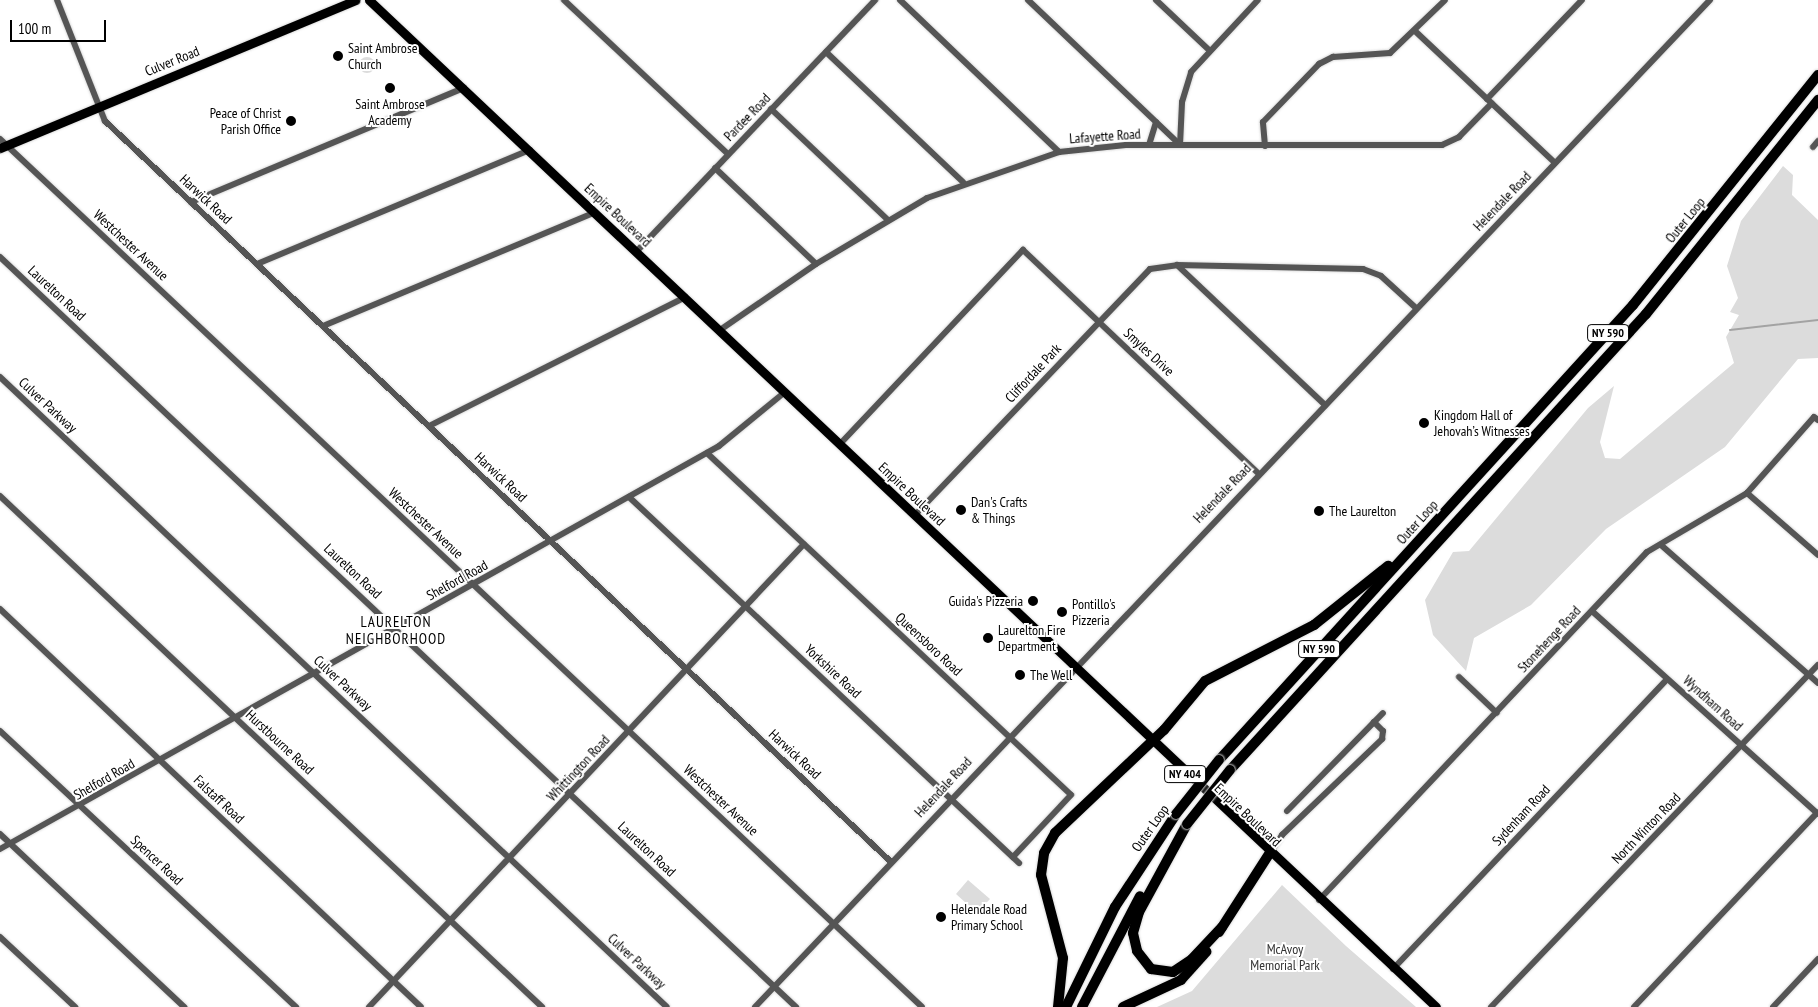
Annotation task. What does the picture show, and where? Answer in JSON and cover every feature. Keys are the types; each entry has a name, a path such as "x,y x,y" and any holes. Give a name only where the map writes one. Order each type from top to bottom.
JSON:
{"highway":[{"path":"1784,117 1818,70"},
{"name":"Outer Loop","path":"1066,1007 1115,907 1176,814 1219,760 1629,309 1818,75"},
{"name":"Outer Loop","path":"1082,1007 1129,914 1187,824 1230,770 1646,314 1818,100"},
{"path":"1058,1007 1063,958 1042,885 1044,853 1064,823 1151,742 1208,678 1318,622 1419,540"},
{"path":"1187,824 1139,912 1133,933 1137,951 1151,969 1173,972 1196,956 1222,927"},
{"path":"1123,1007 1189,974 1269,854"}],"main road":[{"name":"Culver Road","path":"2,144 98,107 355,0"},
{"name":"Empire Boulevard","path":"369,0 916,515 1269,854 1436,1007"},
{"path":"1422,994 1429,1007"}],"street":[{"name":"Harwick Road","path":"57,0 105,121 891,862"},
{"path":"564,0 728,154"},
{"name":"Pardee Road","path":"637,251 875,0"},
{"path":"900,0 1059,152"},
{"path":"1028,0 1180,145"},
{"path":"1156,0 1209,50"},
{"path":"1180,145 1186,85 1209,50 1258,0"},
{"path":"1265,146 1263,122 1319,64 1333,57 1386,55 1415,31 1445,0"},
{"name":"Lafayette Road","path":"720,330 816,264 888,220 963,182 1059,152 1149,145 1442,146 1460,138 1490,101 1582,0"},
{"name":"Helendale Road","path":"755,1007 1008,736 1710,0"},
{"path":"1415,31 1555,163"},
{"path":"826,52 963,182"},
{"path":"191,202 464,88"},
{"path":"771,109 888,220"},
{"path":"1149,145 1156,122"},
{"name":"Westchester Avenue","path":"2,144 922,1007"},
{"path":"258,264 530,150"},
{"path":"715,168 816,264"},
{"path":"323,326 595,212"},
{"name":"Smyles Drive","path":"840,444 1023,250 1258,473"},
{"name":"Laurelton Road","path":"0,257 796,1007"},
{"path":"1177,265 1325,405"},
{"name":"Cliffordale Park","path":"916,515 1145,272 1177,265 1363,269 1381,276 1416,308"},
{"path":"429,426 685,297"},
{"name":"Culver Parkway","path":"0,377 667,1007"},
{"name":"Shelford Road","path":"0,850 82,807 707,453 745,429 785,392"},
{"name":"Stonehenge Road","path":"1319,900 1593,612 1647,552 1747,493 1816,419"},
{"name":"Queensboro Road","path":"707,453 1071,795 1013,857"},
{"path":"1747,493 1818,555"},
{"name":"Hurstbourne Road","path":"0,496 542,1007"},
{"name":"Yorkshire Road","path":"629,497 1019,863"},
{"name":"Whittington Road","path":"369,1007 804,544"},
{"path":"1661,545 1818,683"},
{"name":"Falstaff Road","path":"0,609 421,1007"},
{"name":"Wyndham Road","path":"1593,612 1817,813"},
{"name":"North Winton Road","path":"1491,1007 1818,665"},
{"path":"1458,678 1497,713"},
{"name":"Sydenham Road","path":"1393,969 1667,679"},
{"path":"1300,818 1289,810 1383,713"},
{"path":"1269,854 1300,818 1382,739 1383,731 1374,722"},
{"name":"Spencer Road","path":"0,731 296,1007"},
{"path":"1634,1007 1817,813"},
{"path":"0,834 184,1007"},
{"path":"0,937 75,1007"},
{"path":"1773,1007 1818,959"}],"green space":[{"path":"367,57 375,65 367,73 359,65"},
{"path":"1783,166 1793,175 1792,195 1818,220 1818,358 1798,359 1725,447 1606,529 1531,605 1474,638 1466,671 1433,635 1425,600 1453,552 1469,551 1588,408 1614,386 1600,442 1605,458 1620,459 1734,363 1726,337 1739,315 1730,312 1738,298 1727,266 1741,221"},
{"path":"968,880 990,899 977,913 956,894"},
{"name":"McAvoy Memorial Park","path":"1282,885 1346,946 1416,1007 1157,1007 1192,991"}],"waterway":[{"path":"1730,330 1818,320"}],"place":[{"name":"Saint Ambrose Church","path":"338,56"},
{"name":"Saint Ambrose Academy","path":"390,88"},
{"name":"Peace of Christ Parish Office","path":"291,121"},
{"name":"Kingdom Hall of Jehovah’s Witnesses","path":"1424,423"},
{"name":"Dan's Crafts & Things","path":"961,510"},
{"name":"The Laurelton","path":"1319,511"},
{"name":"Guida's Pizzeria","path":"1033,601"},
{"name":"Pontillo's Pizzeria","path":"1062,612"},
{"name":"Laurelton Fire Department","path":"988,638"},
{"name":"The Well","path":"1020,675"},
{"name":"Helendale Road Primary School","path":"941,917"}],"district":[{"name":"LAURELTON NEIGHBORHOOD","path":"396,630"}]}
